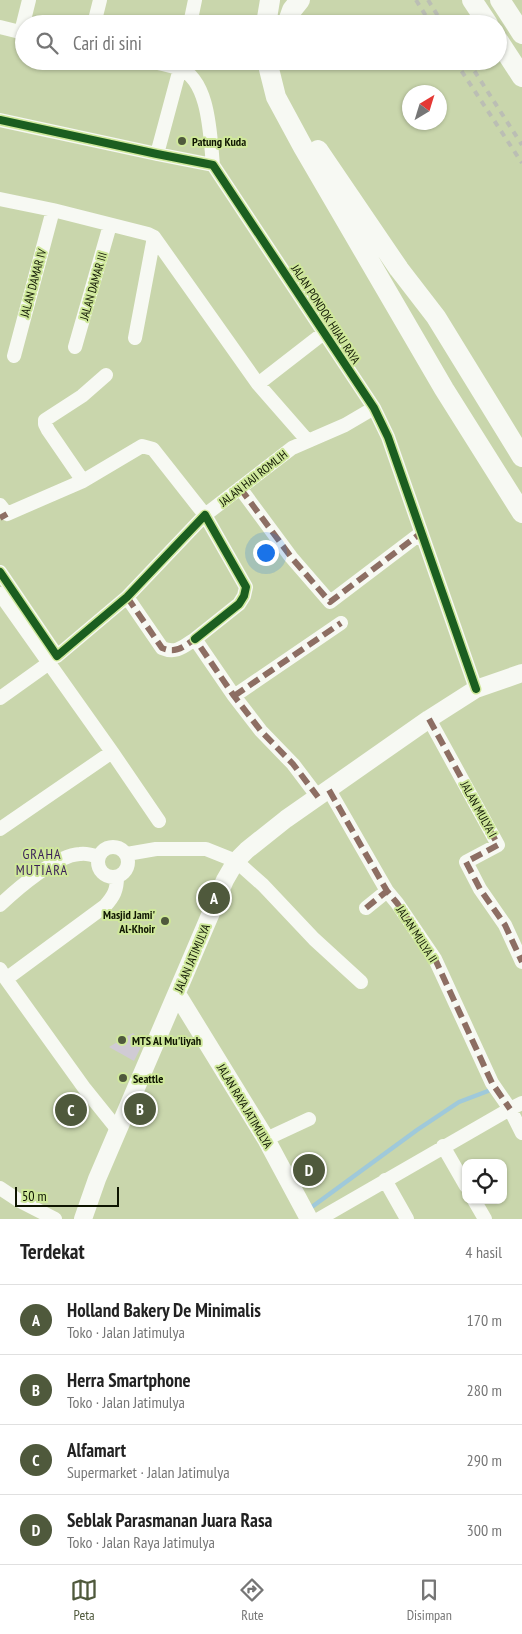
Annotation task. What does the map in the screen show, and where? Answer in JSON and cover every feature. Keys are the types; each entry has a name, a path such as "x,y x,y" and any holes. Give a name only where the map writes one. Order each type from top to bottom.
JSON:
{"highway":[{"path":"268,15 270,0"},
{"path":"290,15 300,0"},
{"path":"500,0 522,34"},
{"path":"507,54 522,77"},
{"path":"269,70 276,97 303,147 444,389 522,513"},
{"path":"283,70 286,87 295,111 312,140 399,269 436,317 522,457"}],"main road":[{"name":"JALAN JATIMULYA","path":"83,1219 97,1179 225,880 236,862 257,842 323,793 429,720 476,689 522,673"},
{"name":"JALAN RAYA JATIMULYA","path":"177,994 266,1139 307,1214"}],"street":[{"path":"26,15 30,0"},
{"path":"96,15 100,0"},
{"path":"192,15 195,0"},
{"path":"0,27 15,30"},
{"path":"157,154 180,70"},
{"path":"0,120 213,165 205,102 202,92 186,70"},
{"name":"JALAN PONDOK HIJAU RAYA","path":"213,165 374,408 388,437 476,689"},
{"path":"0,199 53,210 154,237 258,384 307,440"},
{"name":"JALAN DAMAR IV","path":"14,356 53,210"},
{"name":"JALAN DAMAR III","path":"76,347 110,225"},
{"path":"135,338 154,237"},
{"path":"258,384 325,332"},
{"path":"84,480 48,430 45,420 82,396 106,375"},
{"name":"JALAN HAJI ROMLIH","path":"0,572 57,656 127,597 205,515 292,448 345,425 374,408"},
{"path":"2,512 84,480 142,446 148,446 153,449 205,515 246,587 244,596 239,604 195,639 178,649 169,651 162,648 127,597"},
{"path":"240,488 291,557 330,602 421,533"},
{"path":"0,594 159,821"},
{"path":"234,696 341,623"},
{"name":"JALAN MULYA II","path":"195,639 234,696 261,731 323,793 387,891 435,958 492,1083 516,1106 522,1133"},
{"path":"0,698 49,663"},
{"name":"JALAN MULYA I","path":"429,720 498,845 466,862 480,889 505,925 522,962"},
{"path":"0,829 112,752"},
{"path":"118,847 126,854 128,865 126,870 117,877 111,877 100,869 99,857 106,848 118,847"},
{"path":"126,854 156,850 206,849 236,862 263,885 314,939 361,982"},
{"path":"0,905 21,886 64,859 78,854 99,857"},
{"path":"117,877 114,897 105,906 3,974 85,1089 118,1130"},
{"path":"366,908 387,891"},
{"path":"319,1219 443,1146 516,1106"},
{"path":"266,1139 309,1119"},
{"path":"443,1146 462,1179"},
{"path":"385,1180 407,1219"},
{"path":"0,1188 18,1200 55,1219"},
{"path":"476,1204 485,1219"}],"shaded area":[{"path":"133,1033 143,1043 134,1061 109,1047"}],"waterway":[{"path":"309,1209 417,1130 459,1102 488,1091"}],"railway":[{"path":"416,0 425,15"},
{"path":"428,0 437,15"},
{"path":"461,70 522,163"},
{"path":"474,70 522,145"}],"marked path":[{"path":"240,488 291,557 330,602 421,533"},
{"path":"0,518 7,514"},
{"path":"127,597 162,648 175,650 195,639 234,696 261,731 293,764 318,797"},
{"path":"234,696 341,623"},
{"path":"429,719 498,845 466,862 480,889 505,925 522,962"},
{"path":"329,790 387,891 435,959 492,1083 510,1109"},
{"path":"366,908 387,891"}],"cycle path":[{"path":"0,120 213,165 374,408 388,437 476,689"},
{"path":"0,572 57,656 127,597 205,515 246,587 244,596 239,604 195,639"}],"place":[{"name":"Patung Kuda","path":"182,141"},
{"name":"Holland Bakery De Minimalis","path":"214,898"},
{"name":"Masjid Jami' Al-Khoir","path":"165,921"},
{"name":"MTS Al Mu'liyah","path":"122,1040"},
{"name":"Seattle","path":"123,1078"},
{"name":"Herra Smartphone","path":"140,1109"},
{"name":"Alfamart","path":"71,1110"},
{"name":"Seblak Parasmanan Juara Rasa","path":"309,1170"}],"district":[{"name":"GRAHA MUTIARA","path":"42,862"}]}
